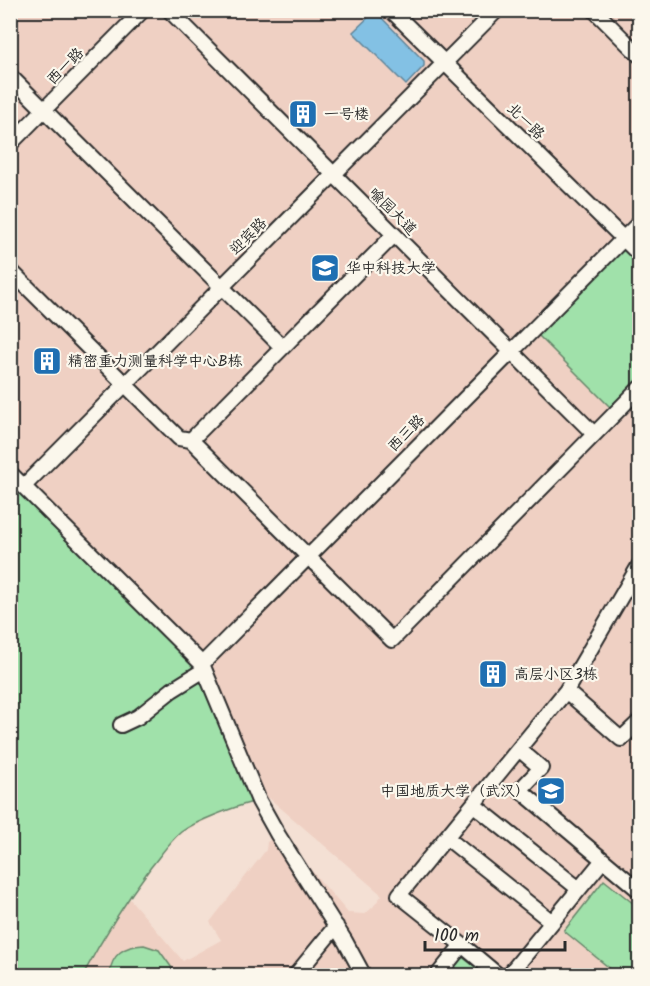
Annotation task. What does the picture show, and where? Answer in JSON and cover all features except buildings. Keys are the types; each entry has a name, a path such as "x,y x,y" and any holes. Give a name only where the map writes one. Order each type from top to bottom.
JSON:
{"street":[{"name":"西一路","path":"10,144 143,10"},
{"name":"喻园大道","path":"169,10 594,434"},
{"name":"北一路","path":"391,10 639,255"},
{"name":"迎宾路","path":"24,486 497,10"},
{"path":"594,10 639,56"},
{"path":"10,76 282,347"},
{"name":"西三路","path":"121,725 138,717 203,667 308,556 639,222"},
{"path":"191,440 394,235"},
{"path":"10,270 179,438 191,440 392,640 639,388"},
{"path":"10,473 203,667 259,801 364,975"},
{"path":"499,975 399,895 566,691 639,564"},
{"path":"566,691 621,738 639,721"},
{"path":"520,750 541,768 520,790 639,891"},
{"path":"474,805 579,889"},
{"path":"447,838 552,922"},
{"path":"508,975 603,860"},
{"path":"295,975 336,926"},
{"path":"437,975 462,945"}],"shaded area":[{"name":"华中科技大学","path":"10,11 639,11 639,975 83,975 103,936 122,907 11,975","holes":["269,798 382,895 365,914 348,913 306,864 285,832 267,842 266,850 210,922 221,940 183,961 129,898 163,852 182,832 231,808"]}],"green space":[{"path":"624,249 639,265 639,377 610,407 538,335"},
{"path":"10,482 199,670 253,802 205,819 181,832 169,844 132,893 106,933 83,975 11,975"},
{"path":"604,880 639,908 639,966 632,975 618,975 564,931"},
{"path":"144,945 159,950 177,975 109,975 113,962 120,952 130,947"},
{"path":"462,957 486,975 447,975"}],"water":[{"path":"375,11 424,61 424,66 406,85 353,32"}],"place":[{"name":"一号楼","path":"303,114"},
{"name":"华中科技大学","path":"325,268"},
{"name":"精密重力测量科学中心B栋","path":"47,361"},
{"name":"高层小区3栋","path":"493,674"},
{"name":"中国地质大学（武汉）","path":"551,791"}]}
